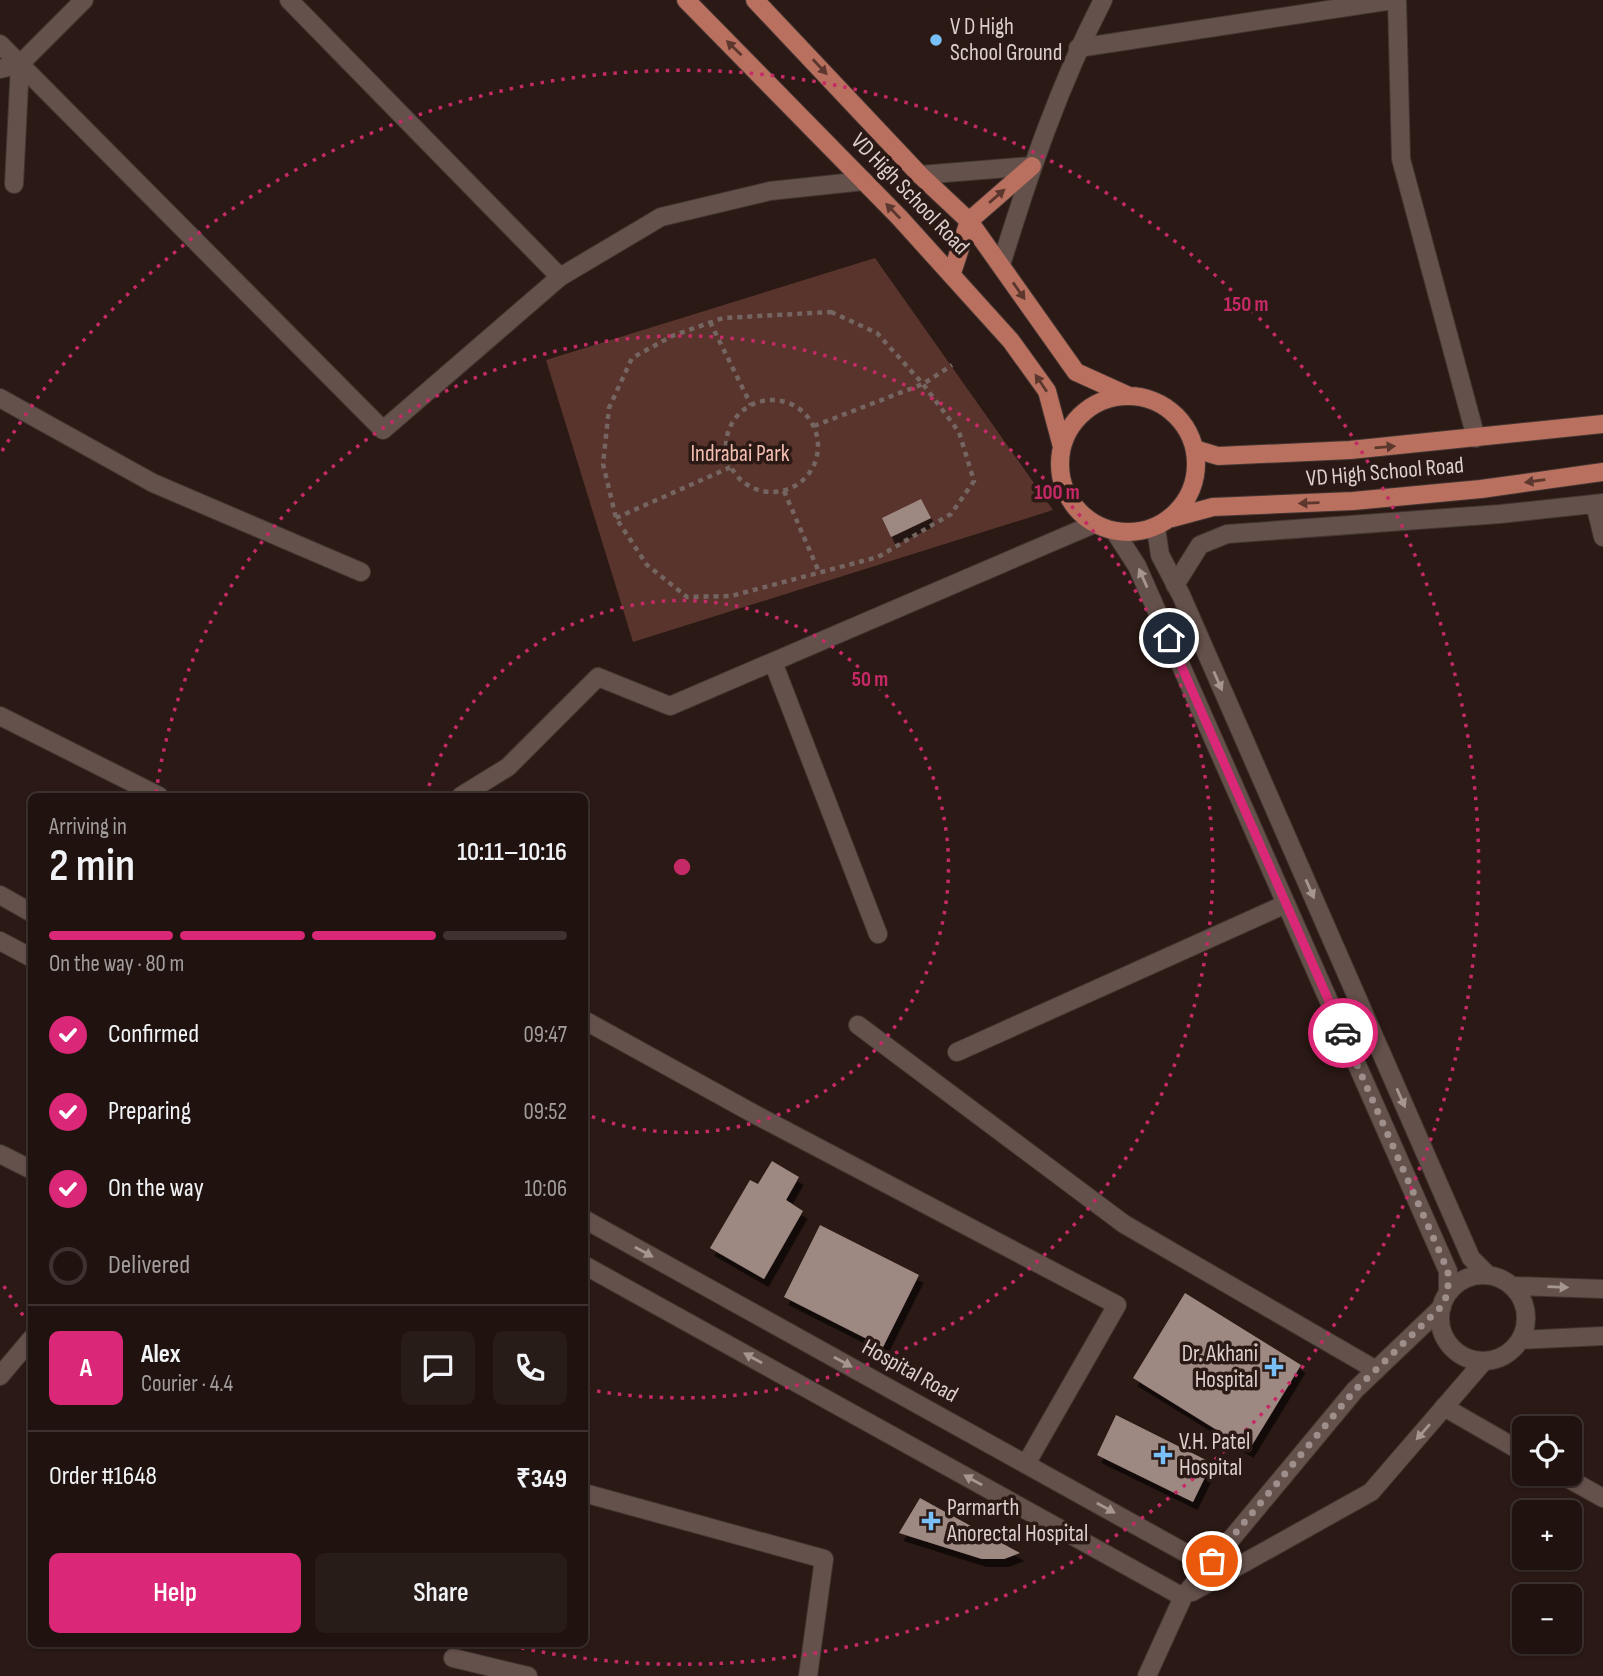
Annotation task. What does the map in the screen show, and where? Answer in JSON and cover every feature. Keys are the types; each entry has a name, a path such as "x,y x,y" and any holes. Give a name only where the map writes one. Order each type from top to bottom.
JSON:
{"main road":[{"name":"VD High School Road","path":"685,0 864,181 1011,341 1047,391 1062,447"},
{"name":"VD High School Road","path":"755,0 920,175 969,221 1076,372 1129,396"},
{"path":"952,274 969,221 1032,166"},
{"path":"1129,396 1151,400 1171,410 1186,428 1195,449 1197,468 1193,486 1185,504 1172,518 1156,528 1137,533 1115,532 1094,524 1077,510 1065,491 1060,470 1062,447 1071,427 1086,410 1106,399 1129,396"},
{"name":"VD High School Road","path":"1195,449 1218,456 1349,450 1603,424"},
{"name":"VD High School Road","path":"1172,518 1213,507 1353,501 1481,489 1603,472"}],"street":[{"path":"0,69 20,64 84,0"},
{"path":"289,0 560,277"},
{"path":"1002,265 1032,166 1078,48 1103,0"},
{"path":"1078,48 1395,0 1401,159 1476,438"},
{"path":"0,44 383,430 560,277 661,217 770,191 864,181"},
{"path":"13,184 20,64"},
{"path":"920,175 1032,166"},
{"path":"0,398 153,483 361,572"},
{"path":"1175,585 1200,545 1227,534 1599,504 1603,537"},
{"path":"466,793 508,767 598,677 670,706 1094,524"},
{"path":"1156,528 1160,555 1471,1258 1487,1274"},
{"path":"1115,532 1137,566 1448,1271 1445,1300 1440,1323 1445,1338 1455,1350 1468,1358 1483,1361 1498,1359 1520,1340 1525,1327 1526,1312 1522,1298 1513,1286 1501,1278 1487,1274 1459,1281 1445,1300 1355,1390 1183,1597 1147,1676"},
{"path":"773,662 877,934"},
{"path":"0,716 153,793"},
{"path":"0,895 28,911"},
{"path":"957,1052 1286,904"},
{"path":"0,941 28,956"},
{"path":"588,1022 756,1115 1116,1305 1026,1464"},
{"path":"858,1025 1124,1224 1376,1370"},
{"path":"0,1154 28,1168"},
{"name":"Hospital Road","path":"588,1221 1202,1562 1212,1561"},
{"path":"588,1267 1183,1597"},
{"path":"1513,1286 1603,1289"},
{"path":"1520,1340 1603,1336"},
{"path":"2,1369 28,1342"},
{"path":"1183,1597 1371,1492 1483,1361"},
{"path":"1444,1407 1512,1446"},
{"path":"1582,1486 1603,1498"},
{"path":"588,1494 824,1559 808,1676"},
{"path":"453,1658 528,1676"}],"path":[{"path":"831,312 877,333 923,383 959,432 974,481 951,514 878,557 731,596 687,597 647,565 616,518 603,464 609,408 632,358 672,336 710,323 723,318 831,312"},
{"path":"710,323 751,405"},
{"path":"814,426 923,383 952,365"},
{"path":"765,400 780,400 805,414 814,426 816,458 799,484 784,491 768,492 753,488 740,479 731,467 726,453 731,424 751,405 765,400"},
{"path":"616,518 731,467"},
{"path":"784,491 819,572"}],"green space":[{"name":"Indrabai Park","path":"875,258 1053,510 633,642 546,360"}],"building":[{"path":"921,499 931,518 891,537 882,518"},
{"path":"772,1161 799,1177 786,1200 803,1211 764,1279 710,1248 750,1180 758,1184"},
{"path":"820,1225 919,1275 883,1347 784,1297"},
{"path":"1185,1293 1301,1365 1249,1450 1133,1378"},
{"path":"1116,1415 1212,1463 1193,1502 1097,1455"},
{"path":"920,1498 1020,1553 1004,1559 982,1559 899,1533"}],"way so far":[{"path":"1212,1561 1355,1390 1441,1307 1448,1293 1448,1271 1343,1033"}],"place":[{"name":"V D High School Ground","path":"936,40"},
{"name":"Dr. Akhani Hospital","path":"1274,1367"},
{"name":"V.H. Patel Hospital","path":"1163,1455"},
{"name":"Parmarth Anorectal Hospital","path":"931,1521"}],"route":[{"path":"1169,638 1343,1033"}]}
